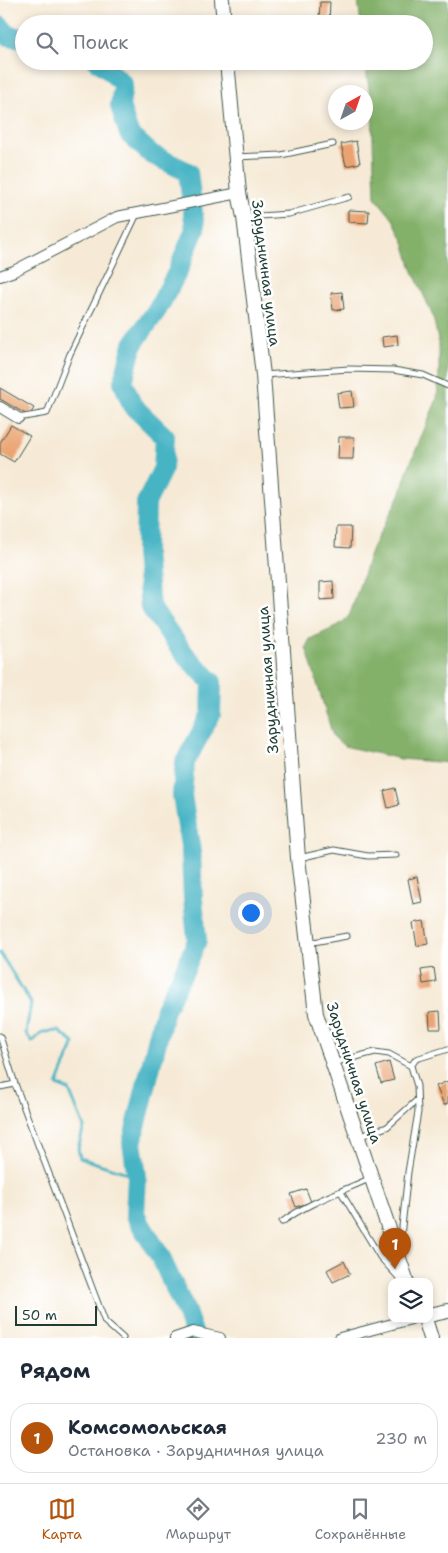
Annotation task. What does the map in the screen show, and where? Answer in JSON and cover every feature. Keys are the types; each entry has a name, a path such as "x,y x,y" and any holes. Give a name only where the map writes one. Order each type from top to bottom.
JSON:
{"street":[{"path":"222,0 223,15"},
{"name":"Зарудничная улица","path":"228,70 239,193 244,217 263,375 298,858 316,1014 404,1278"},
{"path":"0,276 14,271 117,217 239,193"},
{"path":"0,407 18,418"},
{"path":"433,1314 448,1312"},
{"path":"340,1338 396,1323"},
{"path":"426,1323 431,1338"},
{"path":"175,1338 193,1332 220,1338"}],"lane":[{"path":"235,157 281,155 333,144"},
{"path":"244,217 289,214 349,197"},
{"path":"18,418 47,413 70,354 137,213"},
{"path":"263,375 349,369 393,370 423,375 448,386"},
{"path":"298,858 334,850 368,856 396,855"},
{"path":"308,943 347,936"},
{"path":"0,1036 16,1084 105,1322 124,1338"},
{"path":"411,1066 416,1059 448,1049"},
{"path":"332,1063 376,1052 389,1054 411,1066 417,1086 418,1112 408,1172 398,1257"},
{"path":"0,1087 16,1084"},
{"path":"357,1137 387,1127 417,1100"},
{"path":"282,1222 313,1203 371,1177"},
{"path":"341,1192 380,1257 401,1278"}],"green space":[{"path":"358,0 448,0 448,763 401,759 344,746 333,736 306,647 310,639 337,626 347,619 350,614 372,548 400,495 408,469 437,399 439,345 433,316 393,219 375,197 373,85 368,85 366,70 433,70 433,15 360,15"}],"building":[{"path":"320,2 330,2 329,15 319,15"},
{"path":"356,141 360,163 346,166 341,144"},
{"path":"348,210 369,211 368,223 348,222"},
{"path":"342,292 344,309 333,310 331,293"},
{"path":"397,335 398,345 383,347 382,337"},
{"path":"0,388 34,408 29,416 0,399"},
{"path":"352,391 354,407 339,408 337,393"},
{"path":"11,425 30,436 14,462 0,454 0,443"},
{"path":"339,437 354,437 353,459 338,459"},
{"path":"336,527 351,527 350,548 335,547"},
{"path":"333,581 334,599 320,600 320,582"},
{"path":"395,788 399,805 388,808 384,791"},
{"path":"417,877 422,902 413,904 408,879"},
{"path":"424,921 428,944 417,946 413,923"},
{"path":"434,968 436,982 423,984 421,970"},
{"path":"440,1011 441,1029 430,1029 429,1012"},
{"path":"389,1062 394,1080 381,1083 376,1066"},
{"path":"448,1081 448,1103 444,1105 436,1086"},
{"path":"306,1189 311,1202 296,1207 291,1194"},
{"path":"344,1261 350,1274 333,1282 327,1270"}],"waterway":[{"path":"0,26 9,36 15,37"},
{"path":"109,70 123,84 120,106 129,134 151,154 188,172 195,229 177,273 157,310 133,344 123,382 132,405 165,437 163,468 146,503 145,553 150,607 186,656 212,682 211,714 185,762 182,795 191,852 197,940 165,1009 132,1143 137,1176 135,1215 160,1256 186,1312 195,1338"},
{"path":"0,953 31,1003 26,1033 32,1042 43,1032 59,1031 74,1043 57,1085 69,1090 84,1127 78,1148 80,1158 137,1176"}],"place":[{"name":"Комсомольская","path":"395,1269"}]}
